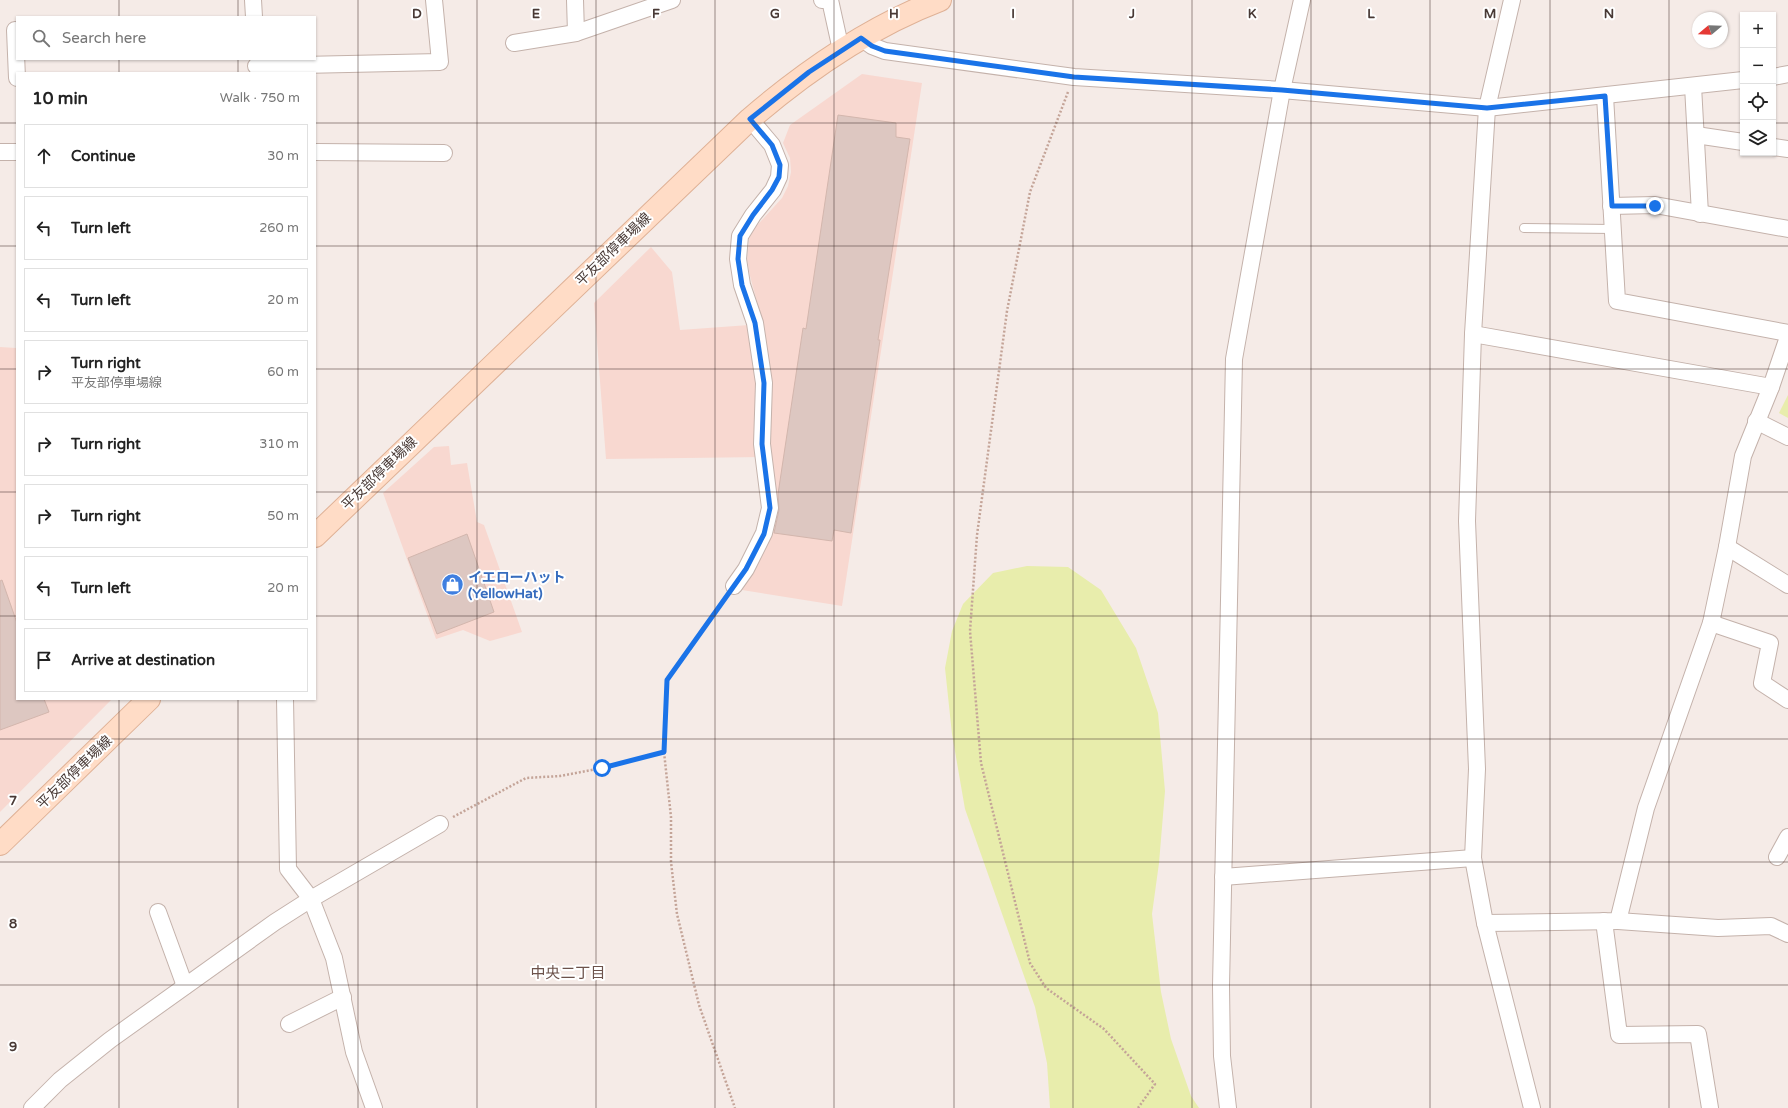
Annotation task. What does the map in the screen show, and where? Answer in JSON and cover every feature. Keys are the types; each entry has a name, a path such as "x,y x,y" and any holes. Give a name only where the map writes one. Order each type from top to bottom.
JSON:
{"main road":[{"name":"平友部停車場線","path":"316,535 750,119 809,72 841,50 861,38 940,0"},
{"name":"平友部停車場線","path":"0,844 148,700"}],"street":[{"path":"253,0 254,16"},
{"path":"256,66 440,62 434,0"},
{"path":"575,0 576,33"},
{"path":"514,43 576,33 672,0"},
{"path":"822,0 830,0 841,50"},
{"path":"1228,1108 1222,1041 1220,986 1234,359 1282,90 1302,0"},
{"path":"1512,0 1487,108 1473,334 1467,521 1477,769 1473,858 1485,923 1532,1108"},
{"path":"11,30 16,72"},
{"path":"861,38 872,46 885,51 1074,77 1282,90 1487,108 1740,80"},
{"path":"1776,76 1788,74"},
{"path":"1693,86 1700,214"},
{"path":"1605,96 1617,301 1788,333"},
{"path":"734,586 746,569 764,534 770,508 762,444 764,383 755,323 742,285 738,259 740,236 753,215 772,190 779,177 780,165 772,145 750,119"},
{"path":"1696,135 1740,142"},
{"path":"1776,147 1788,149"},
{"path":"0,152 16,152"},
{"path":"316,152 444,153"},
{"path":"1612,206 1655,206 1788,229"},
{"path":"1473,334 1771,387"},
{"path":"1710,1108 1698,1034 1619,1035 1611,921 1646,808 1711,623 1727,546 1743,456 1771,387 1788,337"},
{"path":"1756,421 1788,437"},
{"path":"1727,546 1788,586"},
{"path":"1711,623 1770,643 1762,683 1788,700"},
{"path":"285,700 288,869 311,899 334,958 354,1052 374,1108"},
{"path":"32,1108 60,1080 110,1040 275,922 311,899 440,824"},
{"path":"1777,857 1788,837"},
{"path":"1223,877 1473,858"},
{"path":"158,912 185,986"},
{"path":"1485,923 1611,921 1718,928 1771,926 1788,934"},
{"path":"289,1024 343,998"}],"lane":[{"path":"1524,228 1613,229"}],"path":[{"path":"1074,77 1030,192 1007,311 977,535 970,631 981,764 1030,963 1046,988 1104,1028 1155,1084 1138,1108"},
{"path":"734,586 667,680 664,752 672,817 671,862 677,914 699,1005 735,1108"},
{"path":"440,824 526,778 560,776 602,768 664,752"}],"shaded area":[{"path":"862,74 922,83 842,606 742,590 769,537 770,457 606,459 594,303 651,247 672,272 680,330 763,324 747,259 750,233 782,198 788,186 791,172 790,158 783,143 790,125"},
{"path":"0,347 16,348 16,700 111,700 0,812"},
{"path":"449,446 451,465 467,463 477,522 484,525 522,632 490,641 463,630 436,639 383,493 434,447"}],"green space":[{"path":"1788,395 1788,418 1779,413"},
{"path":"1027,566 1068,567 1101,590 1136,648 1158,713 1165,791 1159,863 1152,914 1161,992 1171,1039 1191,1096 1199,1108 1050,1108 1047,1063 1035,1007 965,809 952,734 945,668 952,631 963,604 993,573"}],"building":[{"path":"838,115 896,123 896,137 910,139 878,340 880,340 851,533 834,530 832,541 774,533 779,510 778,494 803,328 806,329"},
{"name":"イエローハット (YellowHat)","path":"467,534 494,612 437,634 408,558"},
{"path":"2,580 16,620 16,700 44,700 49,712 0,730 0,581"}],"place":[{"name":"イエローハット (YellowHat)","path":"452,585"}],"district":[{"name":"中央二丁目","path":"568,973"}],"route":[{"path":"602,768 664,752 667,680 746,569 764,534 770,508 762,444 764,383 755,323 742,285 738,259 740,236 760,204 772,190 779,177 780,165 772,145 750,119 809,72 861,38 872,46 885,51 1074,77 1282,90 1487,108 1605,96 1612,206 1655,206"}]}
